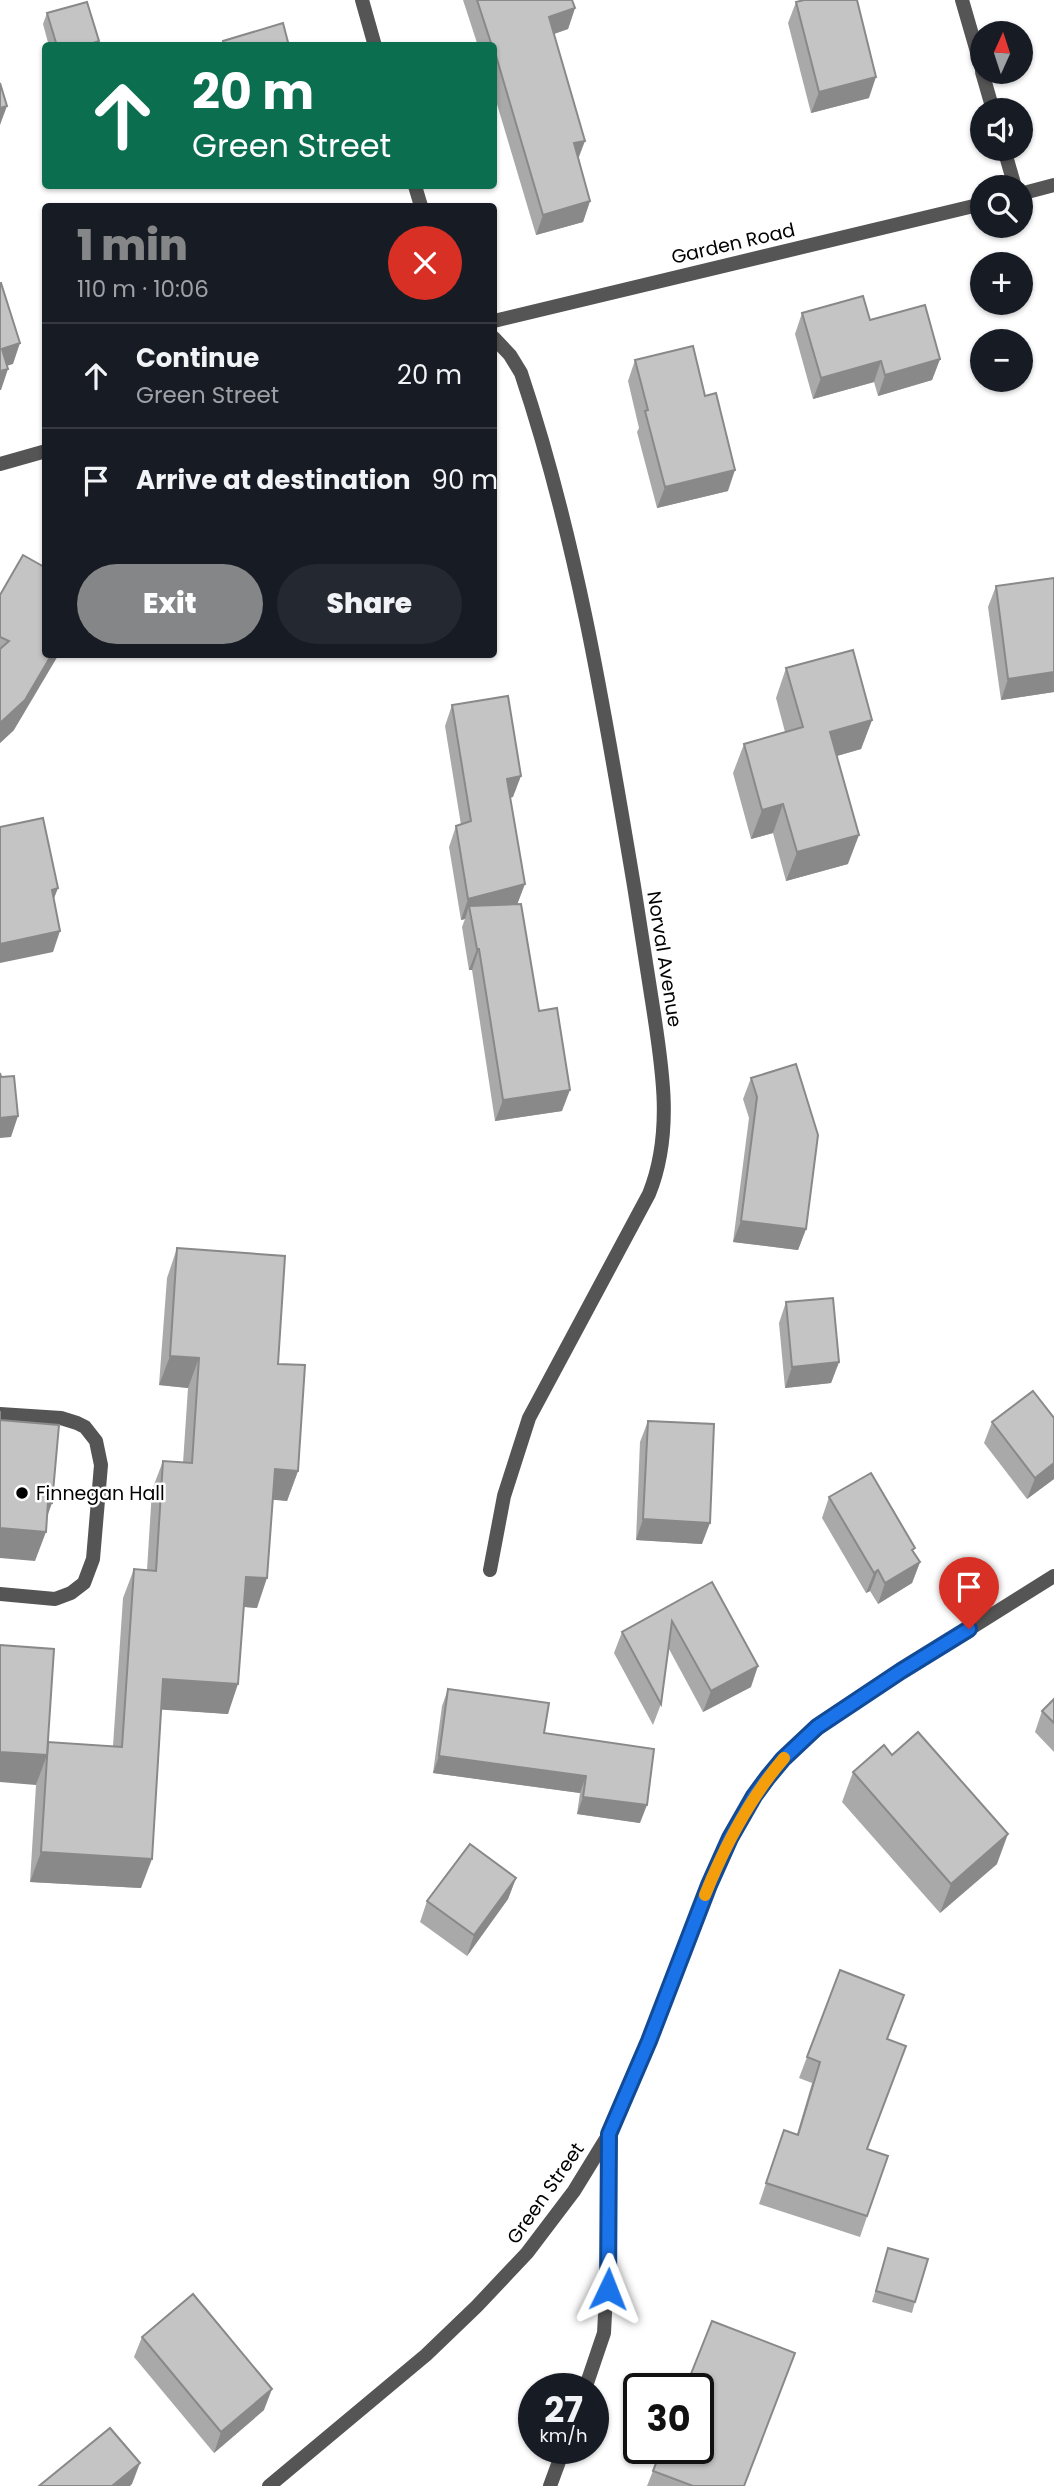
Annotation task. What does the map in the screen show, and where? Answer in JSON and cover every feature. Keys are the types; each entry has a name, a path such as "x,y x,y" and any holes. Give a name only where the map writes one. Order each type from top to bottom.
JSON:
{"street":[{"path":"362,0 374,42"},
{"path":"962,0 970,28"},
{"path":"1033,191 1054,185"},
{"name":"Garden Road","path":"497,320 970,207"},
{"name":"Norval Avenue","path":"490,1570 507,1486 530,1418 649,1194 660,1162 664,1130 660,1050 604,707 584,604 560,506 524,384 509,355 497,341"},
{"path":"0,464 42,452"},
{"path":"0,1414 61,1418 77,1423 91,1433 96,1441 101,1465 92,1568 84,1583 71,1593 55,1598 0,1594"},
{"name":"Green Street","path":"269,2486 426,2355 527,2253 574,2191 609,2134 720,1861 754,1796 768,1777 797,1745 837,1712 1054,1576"},
{"path":"590,2373 604,2333 607,2300 609,2134"},
{"path":"550,2486 558,2464"}],"building":[{"path":"477,0 572,0 575,8 549,17 585,141 574,143 590,201 543,215 497,59 497,42 491,42"},
{"path":"857,0 876,77 819,92 796,2"},
{"path":"87,2 99,41 56,42 47,13"},
{"path":"283,23 288,42 223,42"},
{"path":"0,83 7,106 0,108"},
{"path":"0,283 20,343 2,349 8,369 0,371"},
{"path":"863,296 870,320 925,305 940,359 885,375 881,361 821,378 802,313"},
{"path":"693,346 705,396 716,393 735,470 665,487 635,360"},
{"path":"23,555 42,566 42,658 50,658 25,700 0,723 0,649 9,641 0,637 0,595"},
{"path":"1054,578 1054,672 1008,679 996,586"},
{"path":"853,650 872,720 830,732 859,835 797,852 783,804 762,810 744,744 803,727 786,668"},
{"path":"508,696 521,776 507,779 525,884 468,899 456,826 471,821 452,705"},
{"path":"43,818 58,888 52,890 60,931 0,944 0,827"},
{"path":"521,904 539,1011 557,1008 570,1090 503,1100 479,949 469,906"},
{"path":"796,1064 818,1135 806,1229 741,1221 757,1097 751,1078"},
{"path":"0,1073 1,1077 14,1076 18,1116 0,1118"},
{"path":"177,1248 285,1256 278,1364 305,1365 298,1471 275,1469 267,1578 246,1577 238,1684 163,1679 152,1859 41,1852 48,1742 122,1747 134,1569 156,1571 163,1461 192,1463 199,1358 170,1356"},
{"path":"833,1298 839,1362 792,1367 786,1302"},
{"path":"1033,1391 1054,1418 1054,1463 1035,1478 992,1422"},
{"name":"Finnegan Hall","path":"0,1420 59,1425 52,1503 48,1502 46,1532 0,1528"},
{"path":"648,1421 714,1424 710,1523 643,1519"},
{"path":"871,1473 915,1548 912,1550 920,1562 885,1583 878,1570 874,1573 829,1497"},
{"path":"712,1582 758,1666 711,1691 672,1621 661,1704 622,1632"},
{"path":"0,1645 54,1649 47,1755 0,1752"},
{"path":"448,1689 549,1703 544,1733 654,1749 647,1805 583,1797 586,1776 439,1756"},
{"path":"1054,1699 1054,1723 1042,1711"},
{"path":"918,1732 1008,1834 951,1884 853,1772 884,1745 892,1755"},
{"path":"470,1844 516,1878 474,1935 427,1901"},
{"path":"840,1970 904,1995 887,2039 906,2046 867,2149 888,2156 867,2216 766,2183 784,2130 798,2135 820,2062 807,2057"},
{"path":"888,2248 928,2259 915,2302 876,2291"},
{"path":"193,2294 272,2389 221,2432 142,2337"},
{"path":"712,2321 795,2353 744,2486 693,2486 653,2471 656,2464 714,2464 714,2373 691,2373"},
{"path":"110,2428 140,2463 112,2486 39,2486"}],"slow traffic":[{"path":"705,1895 730,1838 754,1796 784,1758"}],"place":[{"name":"Finnegan Hall","path":"22,1493"}],"route":[{"path":"608,2289 609,2134 730,1838 768,1777 817,1727 969,1629"}]}
